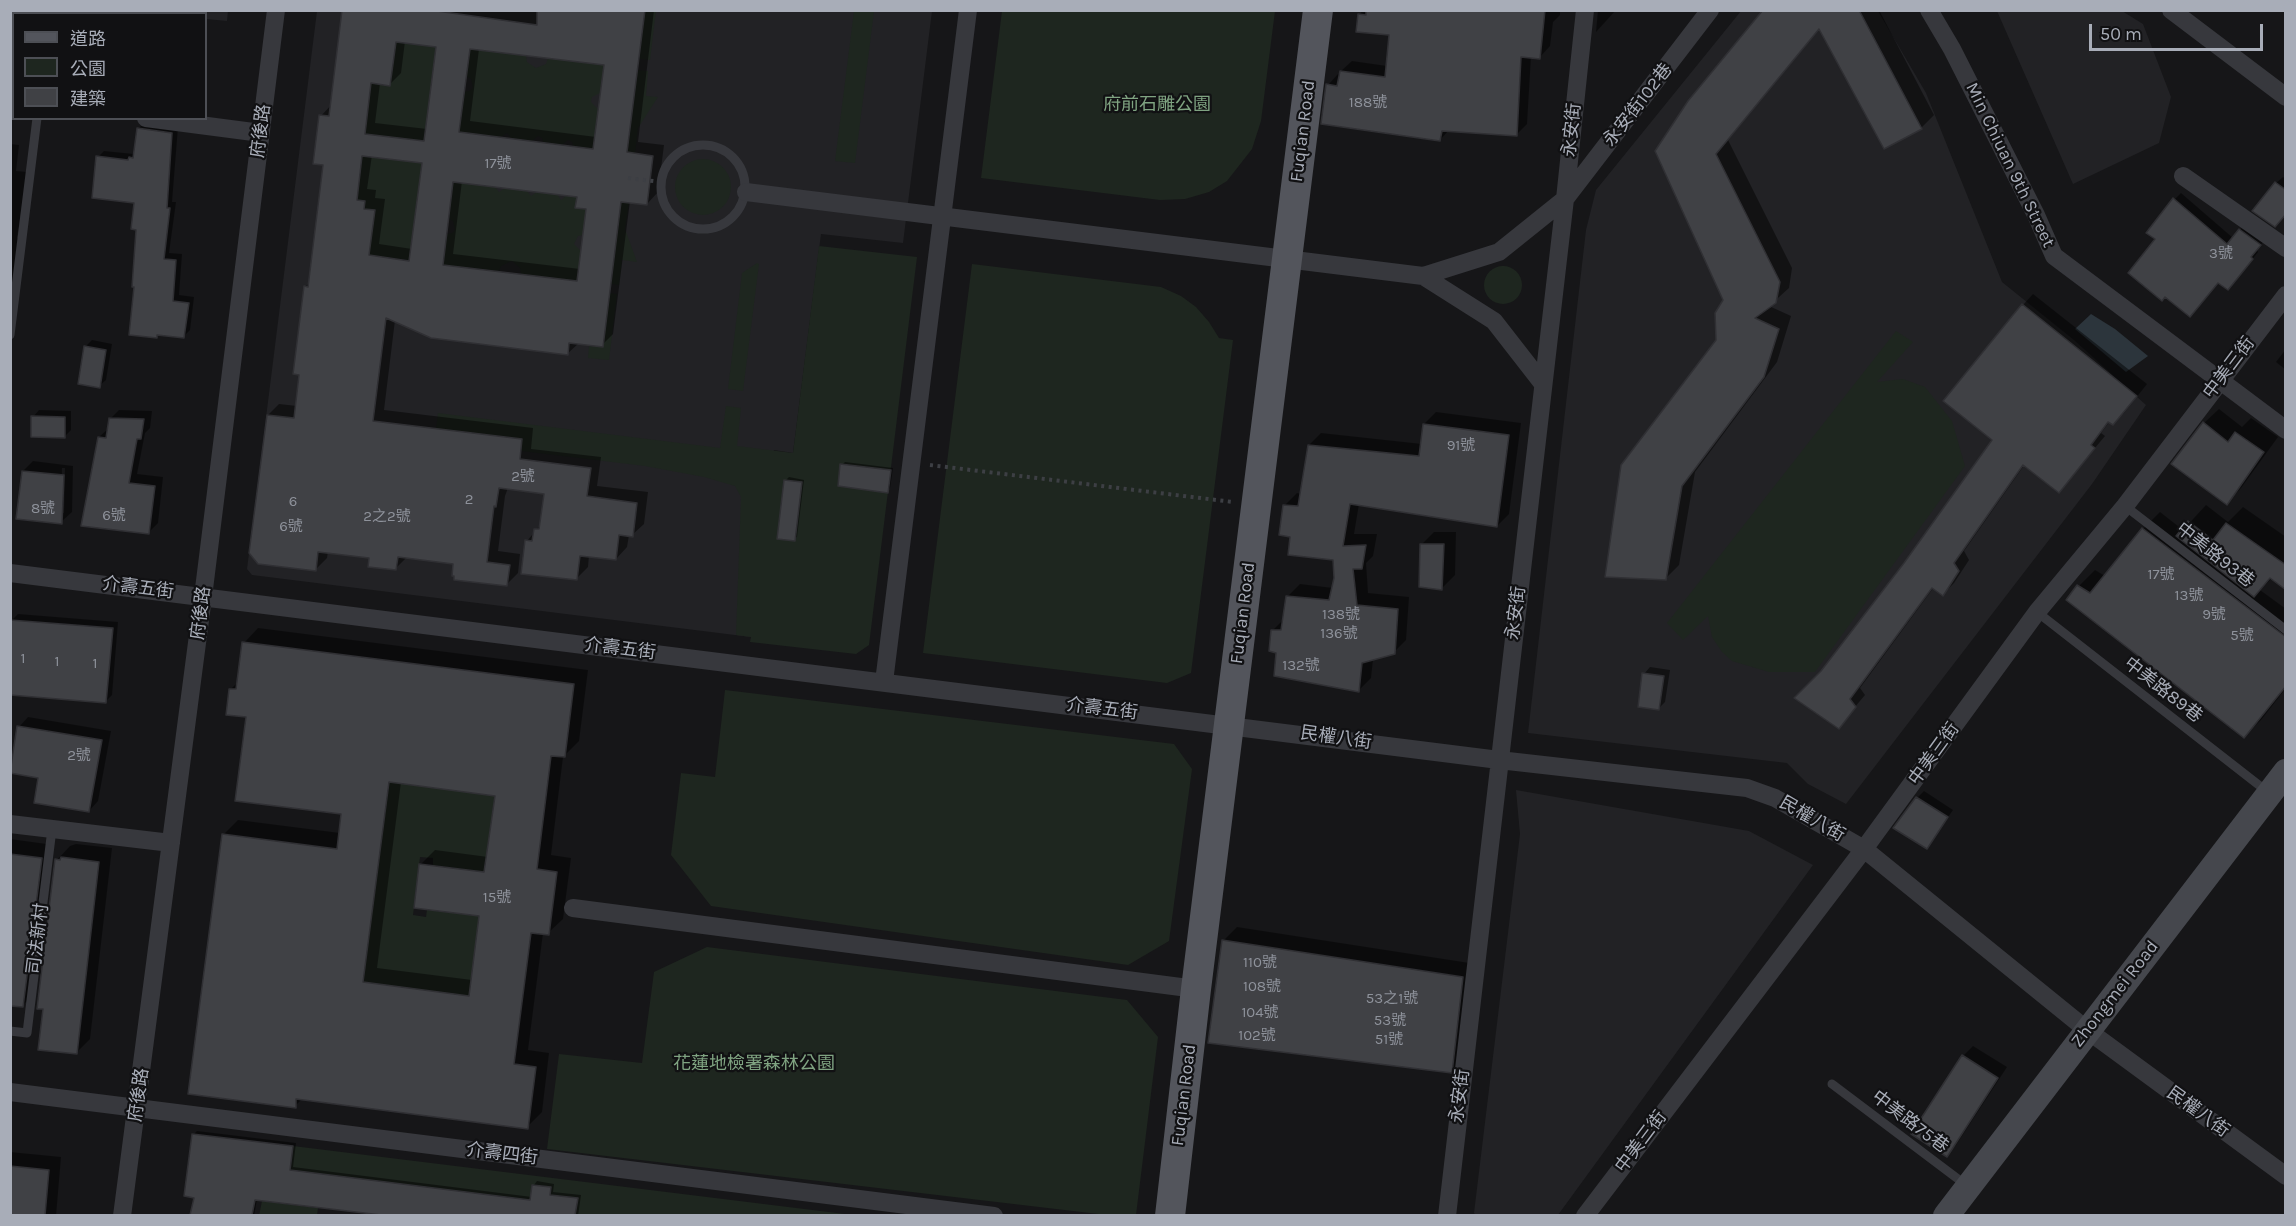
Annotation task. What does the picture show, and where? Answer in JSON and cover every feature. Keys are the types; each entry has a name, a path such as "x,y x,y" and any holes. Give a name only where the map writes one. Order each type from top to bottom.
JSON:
{"main road":[{"name":"Fuqian Road","path":"1170,1215 1318,10"}],"street":[{"name":"府後路","path":"122,1215 203,597 276,10"},
{"path":"884,682 968,10"},
{"name":"永安街","path":"1447,1215 1585,10"},
{"name":"永安街102巷","path":"1424,276 1499,252 1565,199 1710,10"},
{"name":"Min Chiuan 9th Street","path":"1929,10 1952,49 2036,215 2054,256 2286,430"},
{"path":"2171,10 2286,97"},
{"path":"161,120 261,133"},
{"path":"2183,176 2286,248"},
{"path":"746,192 1424,276 1494,321 1543,384"},
{"name":"中美三街","path":"1585,1215 1864,849 2037,612 2125,506 2286,294"},
{"name":"介壽五街","path":"10,573 1229,724"},
{"name":"民權八街","path":"1229,724 1499,760 1748,788 1775,798 1864,849 2087,1030 2286,1176"},
{"name":"Zhongmei Road","path":"1946,1215 2286,772"},
{"path":"10,824 171,843"},
{"path":"573,908 1196,989"},
{"name":"介壽四街","path":"10,1092 994,1215"}],"lane":[{"path":"10,335 37,120"},
{"path":"701,145 716,146 729,153 739,164 745,178 746,192 741,206 732,218 720,226 705,230 690,228 677,221 667,210 661,196 661,182 665,168 674,156 686,148 701,145"},
{"name":"中美路93巷","path":"2125,506 2286,630"},
{"name":"中美路89巷","path":"2037,612 2270,794"},
{"name":"司法新村","path":"10,1031 27,1033 52,829"},
{"name":"中美路75巷","path":"1832,1084 1968,1187"}],"path":[{"path":"628,178 661,182"},
{"path":"912,463 1256,505"}],"shaded area":[{"path":"11,10 228,10 227,21 207,19 207,12 12,12 12,89 10,89"},
{"path":"317,11 932,11 903,243 821,234 793,453 774,450 751,637 252,575 247,569"},
{"path":"1741,11 1878,11 1926,93 2002,282 2074,340 2146,405 2092,484 1846,804 1808,784 1787,763 1528,733 1586,230 1596,190"},
{"path":"1997,11 2122,11 2143,24 2171,97 2159,143 2073,184"},
{"path":"2091,314 2115,329 2148,356 2126,372 2075,329"},
{"path":"1516,790 1749,831 1813,865 1558,1215 1477,1216 1474,1213 1520,834"}],"green space":[{"path":"645,11 656,11 650,60 639,59"},
{"path":"854,11 874,11 855,163 835,161"},
{"name":"府前石雕公園","path":"1002,11 1275,11 1261,121 1252,149 1227,181 1209,192 1185,199 1160,200 981,178"},
{"path":"384,40 436,45 424,141 365,134 371,83 390,85 392,68"},
{"path":"470,49 526,56 527,62 536,68 546,64 548,58 604,65 600,93 592,97 591,102 598,109 593,149 573,146 568,140 562,145 543,142 538,136 532,141 511,138 507,133 501,137 459,132 464,92 473,88 471,79 466,76"},
{"path":"637,70 648,71 646,96 658,97 638,128 635,154 627,153"},
{"path":"362,156 422,163 409,260 357,254 374,210 364,209 365,201 357,200"},
{"path":"697,159 709,159 723,167 731,181 729,198 723,207 709,215 697,215 680,203 675,193 675,181 687,164"},
{"path":"453,182 495,187 499,192 505,188 526,190 531,196 537,192 557,194 561,200 567,195 577,196 575,208 586,209 583,235 578,236 574,244 581,251 577,281 521,274 520,268 512,261 501,266 499,271 443,265 447,234 455,230 453,221 449,219"},
{"path":"621,202 629,203 625,229 637,262 622,260 619,285 611,284"},
{"path":"819,246 917,257 869,645 856,654 750,642 751,637 736,635 741,497 735,486 704,477 645,466 521,451 522,439 459,431 458,439 436,429 438,413 720,448 726,406 741,408 737,446 793,453"},
{"path":"757,263 759,264 743,391 728,389 742,273"},
{"path":"972,264 1161,287 1181,296 1196,307 1219,338 1233,340 1191,673 1167,683 923,653"},
{"path":"1503,266 1516,272 1522,285 1516,298 1503,304 1490,298 1484,285 1490,272"},
{"path":"609,293 617,294 609,360 588,358 589,346 603,347"},
{"path":"1896,331 1913,342 1877,382 1903,379 1925,387 1952,421 1965,466 1815,672 1769,672 1732,661 1722,652 1712,637 1708,616 1683,640 1667,623"},
{"path":"725,690 1174,744 1192,769 1169,941 1128,965 711,906 671,855 681,773 715,777"},
{"path":"389,782 495,796 484,872 433,865 433,858 420,857 413,915 426,917 427,910 479,916 469,996 363,982"},
{"name":"花蓮地檢署森林公園","path":"707,947 1127,1000 1158,1037 1136,1215 1107,1215 547,1149 559,1054 642,1063 654,972"},
{"path":"293,1146 853,1215 575,1215 578,1198 563,1197 561,1215 548,1215 551,1187 532,1185 530,1200 287,1195"},
{"path":"262,1201 318,1208 317,1215 259,1216"}],"building":[{"path":"342,10 430,10 537,25 537,10 645,10 627,152 653,156 647,205 621,202 603,347 569,343 568,355 431,338 386,318 373,421 522,439 520,459 591,468 587,496 637,503 633,537 619,535 616,560 580,556 577,580 521,574 525,540 532,541 534,529 539,529 544,494 499,488 496,507 494,506 487,562 510,565 507,586 454,580 453,564 398,557 396,570 368,567 369,558 318,552 316,571 258,564 249,553 267,415 294,418 299,375 293,374 304,286 308,287 323,165 313,164 319,115 329,116","holes":["396,42 436,47 424,141 365,134 371,83 390,86","470,49 604,65 593,149 459,132","362,156 422,163 409,261 369,255 375,210 364,209 365,201 357,200","453,182 577,197 575,208 586,209 577,281 443,265"]},
{"path":"1366,10 1545,10 1540,59 1521,57 1517,136 1442,131 1440,141 1321,124 1326,84 1337,86 1340,71 1385,77 1389,35 1356,32 1358,14 1366,15"},
{"path":"1763,10 1859,10 1922,129 1884,149 1819,29 1716,154 1780,282 1776,303 1755,318 1779,329 1764,377 1682,486 1666,580 1605,577 1621,465 1716,340 1715,313 1723,300 1655,151 1688,101"},
{"path":"137,128 172,133 167,208 170,208 164,259 176,260 173,301 189,303 184,338 129,335 134,287 132,287 136,230 131,229 134,203 92,198 96,156 128,160 129,157 133,158"},
{"path":"2275,182 2286,190 2286,214 2275,227 2252,211"},
{"path":"2173,198 2227,244 2239,229 2261,245 2251,257 2253,259 2228,290 2218,283 2190,317 2165,297 2162,301 2128,273 2155,239 2146,233"},
{"path":"2022,304 2137,396 2113,425 2108,422 2091,445 2095,448 2059,493 2023,465 1954,563 1959,571 1943,596 1932,588 1850,699 1856,707 1839,729 1794,698 1821,671 1904,563 1992,440 1943,401"},
{"path":"84,346 106,350 100,388 78,384"},
{"path":"31,416 65,417 65,438 31,437"},
{"path":"109,418 144,419 141,439 137,439 129,483 155,486 149,534 81,526 98,437 106,438"},
{"path":"2203,422 2228,442 2235,432 2264,452 2227,505 2171,464"},
{"path":"1423,424 1509,435 1497,527 1350,504 1343,546 1366,545 1362,569 1353,569 1357,605 1398,609 1395,654 1362,663 1359,692 1274,676 1276,653 1269,651 1271,630 1281,630 1286,596 1329,600 1334,578 1333,560 1288,555 1290,537 1279,535 1283,505 1298,506 1308,445 1419,456"},
{"path":"840,464 891,470 888,493 838,486"},
{"path":"22,471 64,475 62,524 16,519"},
{"path":"784,480 802,482 795,541 777,539"},
{"path":"2188,521 2213,540 2226,523 2286,565 2286,590 2270,578 2254,597 2176,536"},
{"path":"2142,528 2286,637 2286,686 2244,738 2066,600 2077,585 2090,593"},
{"path":"1420,544 1444,544 1442,590 1419,587"},
{"path":"10,620 113,628 106,703 10,695"},
{"path":"242,642 574,684 565,757 551,756 537,869 557,872 549,935 531,933 514,1064 536,1067 528,1129 296,1099 296,1108 188,1094 222,834 337,849 341,814 235,801 246,717 226,715 229,689 236,689","holes":["389,782 495,796 484,872 419,864 414,908 479,916 469,996 363,982"]},
{"path":"1642,673 1664,676 1659,710 1638,707"},
{"path":"17,726 102,740 89,812 34,803 38,778 10,773"},
{"path":"1916,797 1948,817 1927,849 1893,828"},
{"path":"10,854 42,858 23,1007 10,1006"},
{"path":"61,857 99,862 77,1054 38,1050 43,1009 37,1009 55,859 60,860"},
{"path":"1222,940 1463,977 1452,1073 1208,1043"},
{"path":"1962,1055 1998,1078 1947,1157 1911,1134"},
{"path":"192,1134 293,1146 290,1170 530,1200 532,1185 551,1187 550,1195 578,1198 575,1215 381,1215 255,1200 252,1215 190,1215 194,1198 184,1196"},
{"path":"10,1166 49,1170 45,1215 10,1215"}]}
